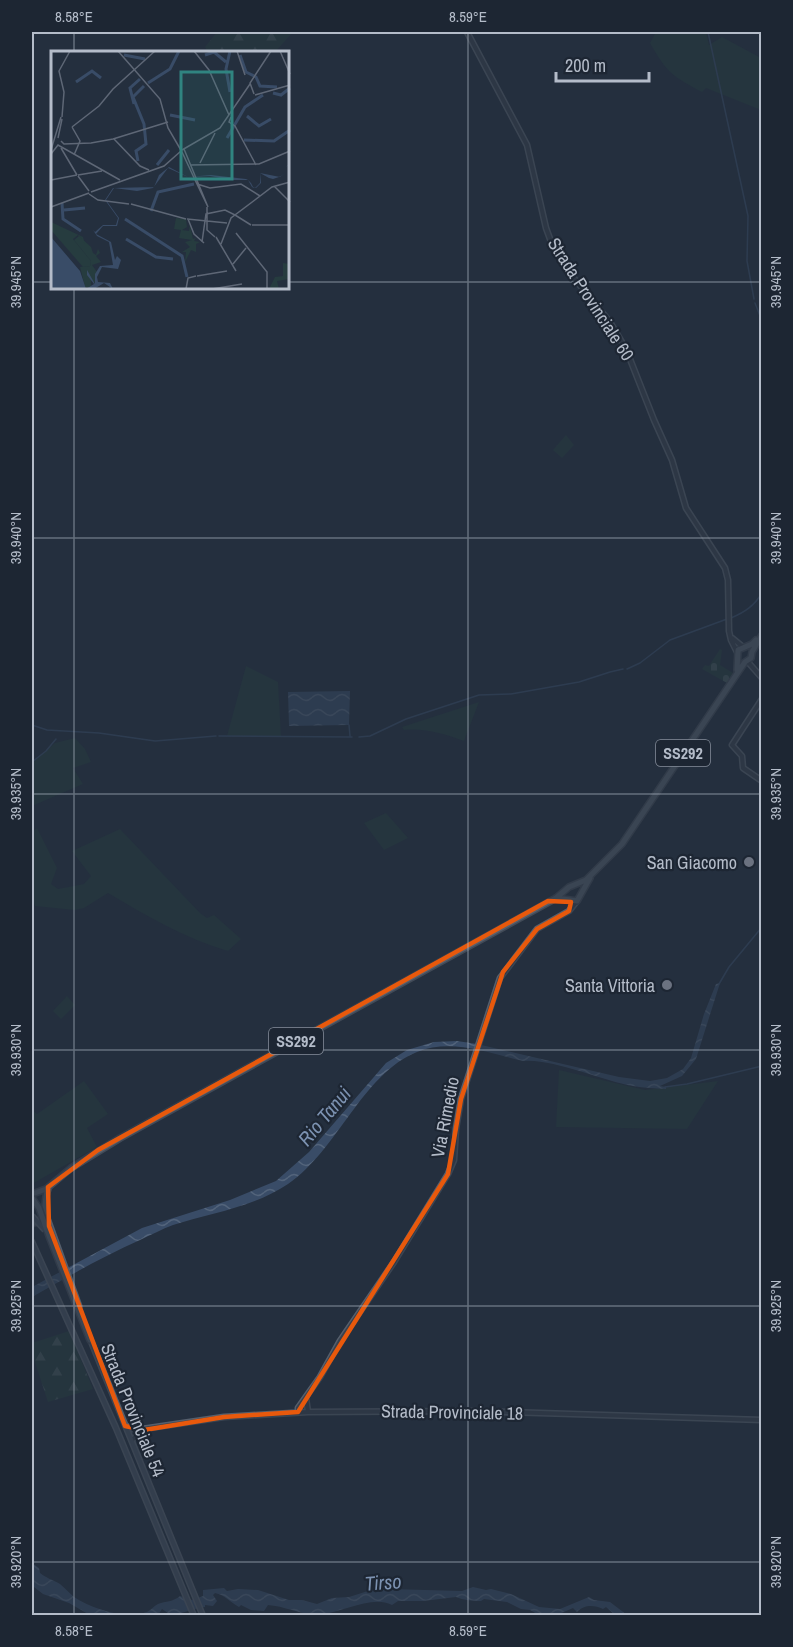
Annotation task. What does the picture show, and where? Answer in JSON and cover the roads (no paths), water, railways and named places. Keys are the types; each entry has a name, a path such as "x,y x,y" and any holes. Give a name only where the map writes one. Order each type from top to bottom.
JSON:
{"main road":[{"name":"SS292","path":"737,654 761,636"},
{"name":"SS292","path":"33,1194 48,1187 71,1168 106,1146 575,886 607,860 632,831 752,653 761,636"},
{"path":"744,647 750,649 752,653"},
{"path":"737,654 746,661"},
{"path":"736,675 737,654"},
{"name":"SS292","path":"572,901 581,894 593,872"},
{"path":"575,886 581,894"},
{"path":"567,889 566,894 572,901"},
{"path":"556,898 572,901"},
{"path":"32,1224 39,1221 45,1209 45,1195 48,1187"},
{"path":"33,1194 42,1198 71,1290"},
{"path":"33,1194 90,1341"},
{"path":"32,1216 49,1236"},
{"path":"32,1242 124,1447 194,1616"},
{"name":"Strada Provinciale 54","path":"90,1341 203,1616"}],"street":[{"name":"Strada Provinciale 60","path":"467,32 527,145 546,228 553,247 573,277 610,322 626,349 652,417 672,460 686,508 725,568 728,580 730,635 737,654"},
{"path":"730,635 735,642 744,647"},
{"path":"752,653 756,670"},
{"path":"746,661 762,678"},
{"path":"762,699 732,745 742,756 743,768 762,781"},
{"name":"Via Rimedio","path":"297,1412 448,1174 454,1160 459,1106 503,972 537,929 570,910 572,901"},
{"path":"306,1396 305,1404 308,1412"},
{"name":"Strada Provinciale 18","path":"125,1426 144,1430 224,1417 297,1412 474,1411 762,1420"},
{"path":"133,1442 144,1430"}],"water":[{"path":"350,691 349,725 289,726 288,692"},
{"path":"720,983 696,1059 682,1076 660,1086 666,1089 633,1086 563,1066 523,1061 470,1048 443,1046 417,1052 398,1063 381,1077 365,1094 322,1152 288,1184 247,1204 165,1228 98,1260 32,1297 32,1287 142,1228 230,1200 276,1181 309,1152 386,1063 407,1050 434,1042 457,1041 619,1077 650,1081 667,1078 683,1069 691,1058 704,1014 716,984"},
{"path":"32,1563 39,1568 40,1573 60,1584 74,1597 90,1606 129,1615 90,1615 69,1603 43,1594 34,1587"},
{"path":"473,1587 511,1594 539,1607 560,1609 589,1597 610,1602 627,1615 615,1615 606,1607 603,1609 590,1606 577,1612 573,1608 557,1615 539,1615 507,1602 484,1599 471,1601 456,1597 398,1601 392,1605 384,1602 367,1603 316,1615 268,1605 264,1611 251,1610 241,1605 239,1607 215,1593 213,1595 217,1601 213,1606 205,1605 205,1607 171,1615 162,1609 158,1615 129,1615 147,1612 158,1604 180,1596 192,1600 203,1596 203,1590 224,1588 227,1591 258,1590 289,1600 302,1600 317,1604 332,1598 349,1597 368,1591 388,1589 462,1591"}],"waterway":[{"path":"708,32 748,216 747,261 754,299"},
{"path":"755,303 762,321"},
{"path":"731,618 749,608 762,593"},
{"path":"627,669 640,663 670,640 727,619"},
{"path":"359,737 370,736 406,719 479,695 511,694 579,682 623,669"},
{"path":"32,725 47,730 99,733 155,741 216,736"},
{"path":"349,725 350,736"},
{"path":"219,736 352,737"},
{"path":"32,762 56,739"},
{"path":"719,984 729,967 762,927"},
{"path":"665,1087 762,1066"}],"place":[{"name":"San Giacomo","path":"749,862"},
{"name":"Santa Vittoria","path":"667,985"}],"water label":[{"name":"Rio Tanui","path":"324,1116"},
{"name":"Tirso","path":"383,1582"}]}
